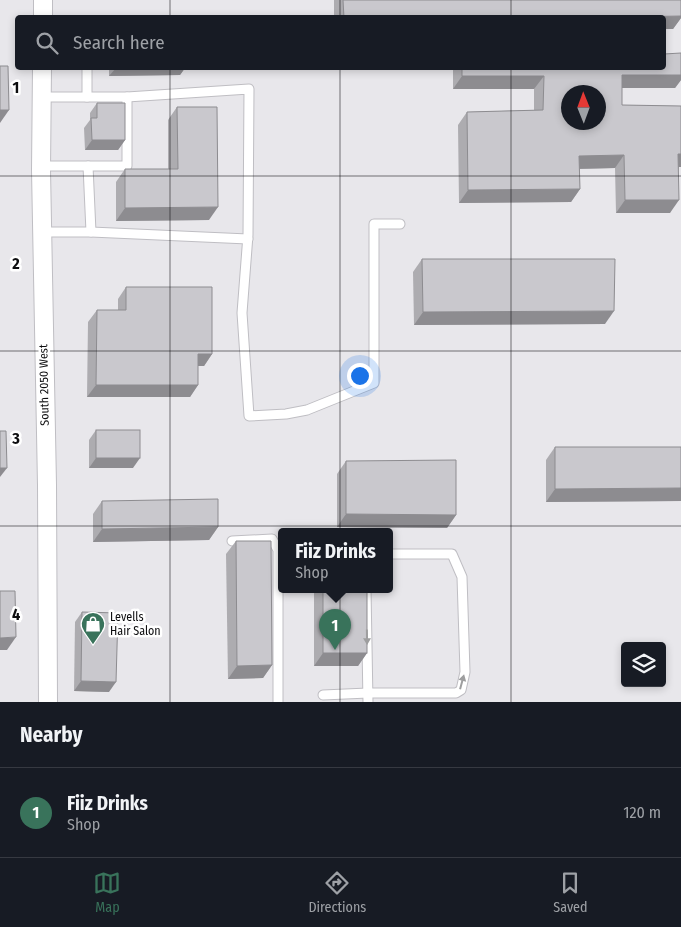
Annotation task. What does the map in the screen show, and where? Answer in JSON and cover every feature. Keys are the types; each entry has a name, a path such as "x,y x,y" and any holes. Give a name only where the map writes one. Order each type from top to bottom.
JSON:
{"street":[{"path":"43,0 43,15"},
{"name":"South 2050 West","path":"42,70 41,166 47,485 48,702"}],"lane":[{"path":"87,70 87,98"},
{"path":"42,97 127,97 249,89 248,240 242,313 249,416 286,414 308,410 374,383 374,224 400,224"},
{"path":"41,166 127,166 127,97"},
{"path":"88,166 90,232"},
{"path":"42,232 90,232 248,240"},
{"path":"232,541 272,540 278,550 278,702"},
{"path":"323,695 368,698 456,693 461,690 465,672 462,576 452,554 393,554"},
{"path":"366,593 368,698"}],"building":[{"path":"343,0 681,0 681,16 344,15"},
{"path":"681,53 681,75 622,75 622,105 681,106 681,154 678,154 679,200 625,200 624,155 579,156 580,189 468,190 467,112 543,110 544,76 462,76 462,70 666,70 666,54"},
{"path":"0,66 8,66 9,110 0,110"},
{"path":"97,103 125,103 125,140 92,140 91,118 97,118"},
{"path":"177,107 217,107 218,207 125,208 125,169 178,169"},
{"path":"422,259 615,259 614,311 423,312"},
{"path":"126,287 212,287 212,354 198,354 198,385 96,385 97,310 126,310"},
{"path":"96,430 140,430 140,458 96,458"},
{"path":"0,431 6,431 7,468 0,468"},
{"path":"555,447 681,447 681,488 555,489"},
{"path":"456,460 456,515 346,514 346,461"},
{"path":"218,499 218,527 102,529 102,501"},
{"path":"236,541 271,541 272,665 237,666"},
{"path":"0,591 15,591 16,637 0,638"},
{"path":"323,593 367,593 367,653 323,653"},
{"path":"82,612 118,613 116,682 81,681"}],"place":[{"name":"Levells Hair Salon","path":"93,645"},
{"name":"Fiiz Drinks","path":"335,650"}]}
